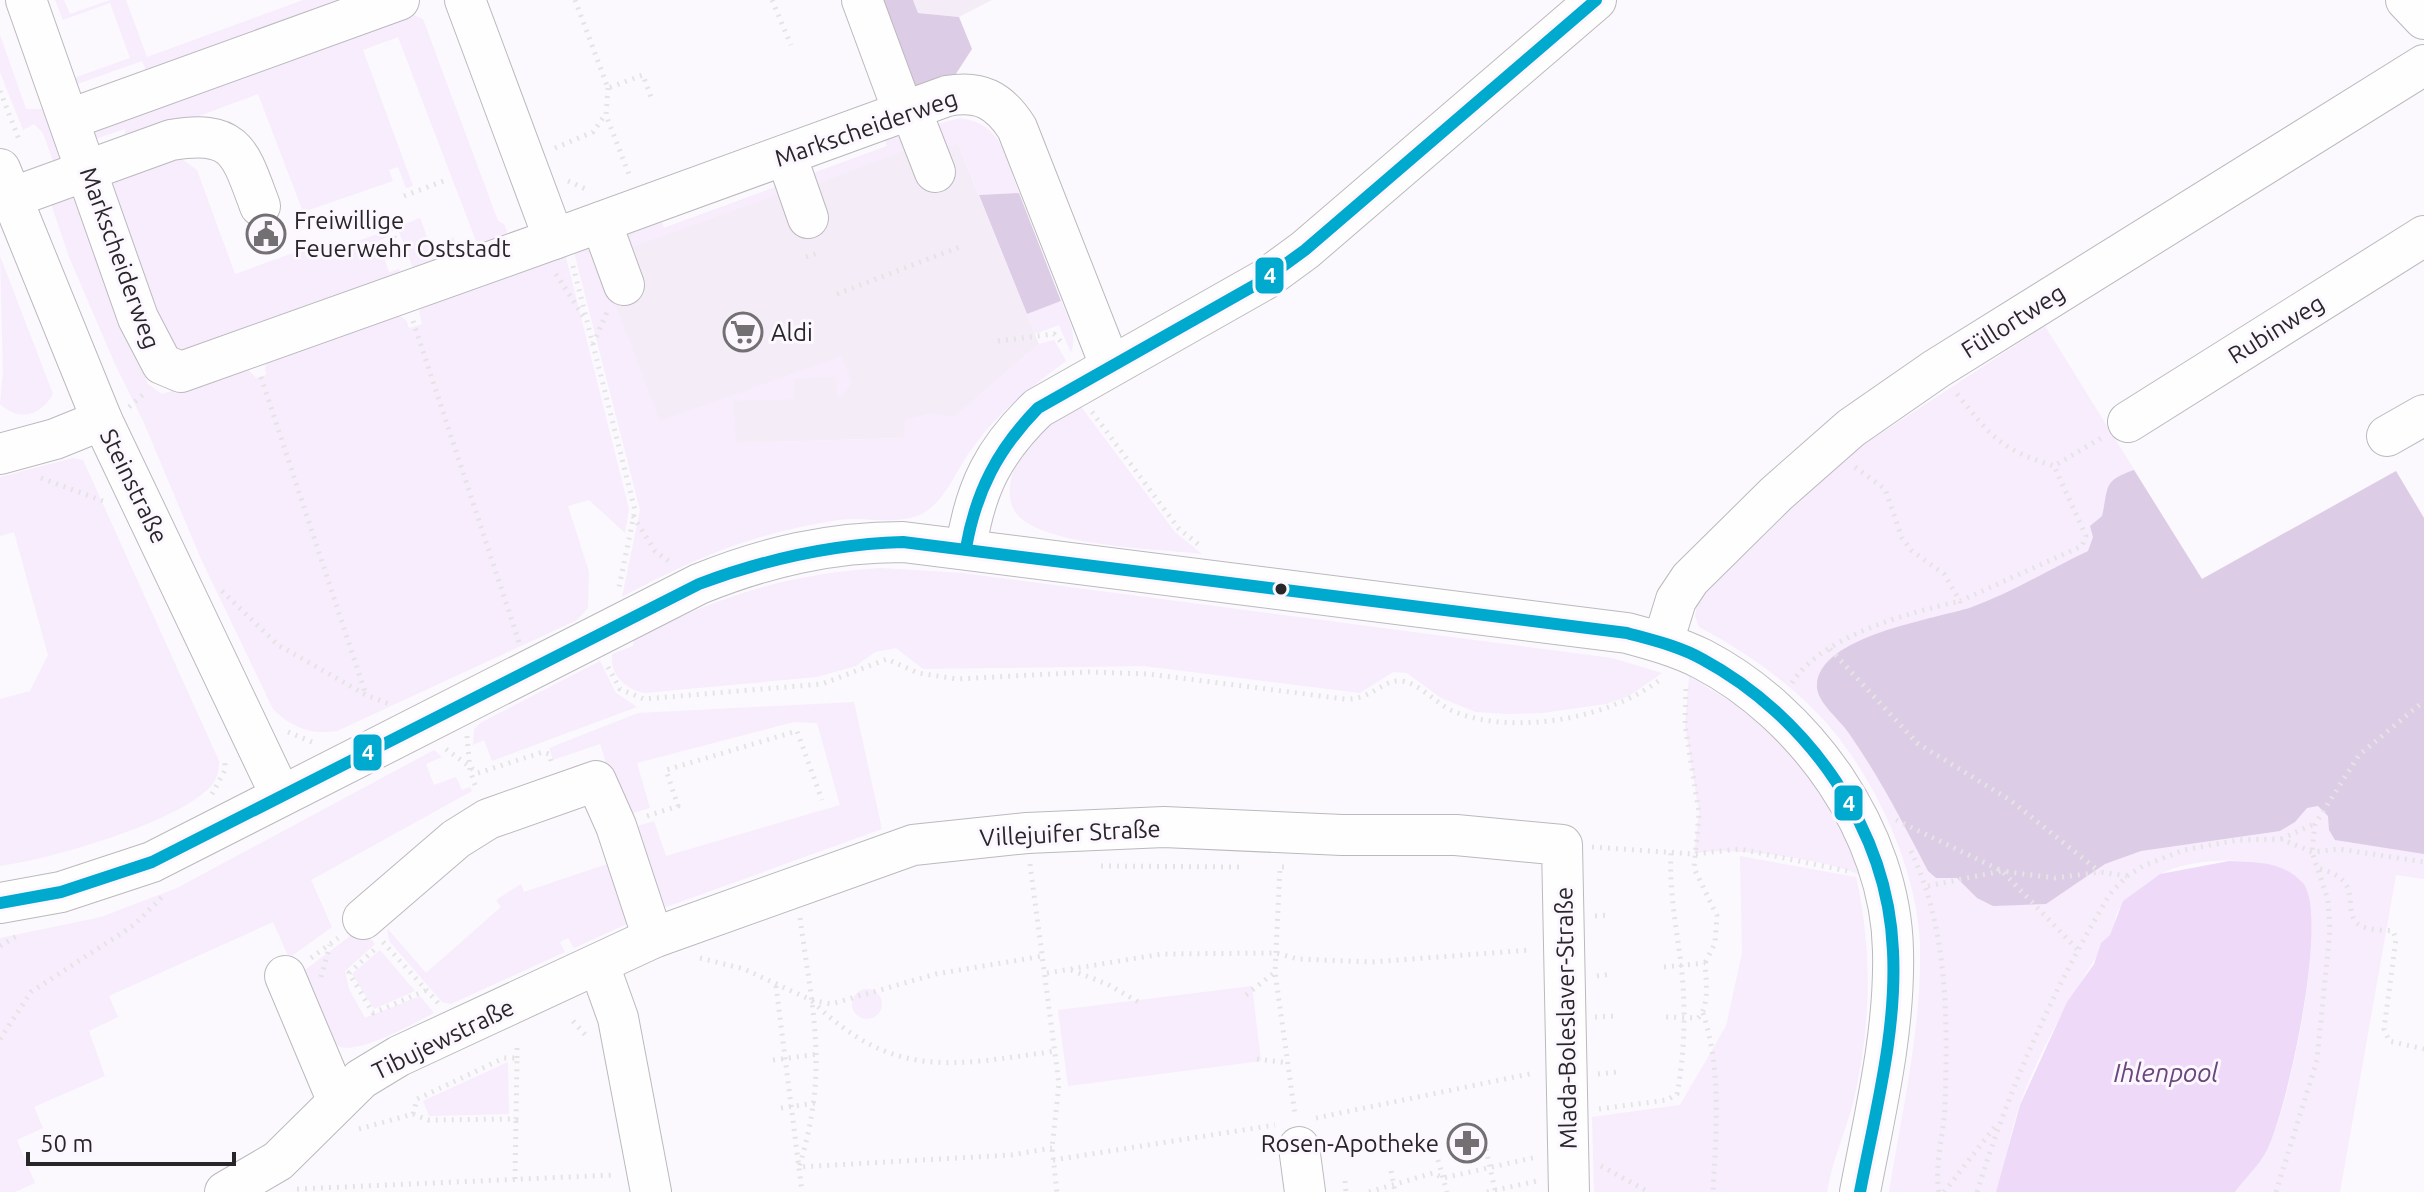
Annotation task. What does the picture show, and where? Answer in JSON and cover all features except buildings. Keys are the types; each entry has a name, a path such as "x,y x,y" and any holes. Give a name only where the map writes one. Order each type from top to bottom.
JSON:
{"street":[{"name":"Markscheiderweg","path":"26,0 138,318 162,364 174,371 190,370 252,349 906,110 968,92 985,96 1004,107 1017,128 1110,365"},
{"path":"70,119 399,0"},
{"path":"465,0 564,236 624,285"},
{"path":"862,0 906,110 935,172"},
{"path":"966,548 988,469 1007,437 1038,408 1074,384 1264,280 1305,250 1596,0"},
{"path":"2406,0 2424,19"},
{"name":"Füllortweg","path":"1669,653 1676,600 1690,579 1836,440 1936,369 2424,65"},
{"path":"6,184 87,170 171,140 198,135 217,137 233,149 245,166 260,206"},
{"path":"786,155 815,235"},
{"name":"Steinstraße","path":"6,184 102,420 275,735 281,796"},
{"name":"Rubinweg","path":"2128,422 2424,236"},
{"path":"2387,436 2424,415"},
{"path":"14,463 55,439 102,420"},
{"path":"0,903 61,892 152,862 699,584 780,555 860,542 966,548 1627,633 1735,679 1794,731 1849,803 1867,835 1883,880 1893,951 1891,1012 1860,1192"},
{"path":"373,930 456,839 488,819 592,780 599,783 616,826 653,938"},
{"name":"Villejuifer Straße","path":"599,965 653,938 913,845 1029,851 1164,827 1342,835 1456,835 1562,845"},
{"name":"Mlada-Boleslaver-Straße","path":"1562,845 1569,1174"},
{"path":"599,965 618,1018 649,1183"},
{"name":"Tibujewstraße","path":"225,1192 346,1115 378,1067 599,965"},
{"path":"285,976 346,1115"},
{"path":"1299,1147 1305,1192"}],"path":[{"path":"575,0 608,88 606,115 642,208"},
{"path":"772,0 791,45"},
{"path":"608,88 643,75 651,97"},
{"path":"531,157 580,139 600,125 606,115"},
{"path":"531,157 582,189 642,208"},
{"path":"404,196 446,180"},
{"path":"806,257 815,235"},
{"path":"564,236 588,323"},
{"path":"564,236 588,323 633,516 655,551 668,563 680,566"},
{"path":"837,294 962,246"},
{"path":"403,294 531,670"},
{"path":"998,341 1054,334"},
{"path":"252,349 366,695"},
{"path":"1787,691 1803,665 1830,649 1897,617 1960,601 2082,546 2086,536 2054,466 2016,454 1996,442 1936,369"},
{"path":"1074,384 1179,529 1222,564 1224,582"},
{"path":"2054,466 2128,422"},
{"path":"1836,440 1861,473 1885,489 1902,538 1912,551 1944,574 1960,601"},
{"path":"14,463 108,502"},
{"path":"618,592 633,516"},
{"path":"215,584 278,645 366,695 404,710"},
{"path":"594,637 616,683 631,696 644,699 822,684 887,659 918,673 957,679 1089,672 1148,674 1345,699 1366,698 1384,684 1401,681 1458,713 1506,721 1542,720 1606,709 1627,702 1643,693 1669,653 1689,676 1685,725 1693,760 1699,813 1694,868 1717,916 1715,943 1705,963 1703,1013 1709,1033 1718,1106 1713,1192"},
{"path":"1830,649 1917,743 2010,800 2100,872"},
{"path":"2276,1192 2317,1060 2330,930 2328,900 2312,852 2315,824 2359,755 2424,701"},
{"path":"466,725 470,770 476,787"},
{"path":"616,826 678,806 666,770 797,731 822,800"},
{"path":"206,799 221,780 225,759 275,735 319,743"},
{"path":"436,741 470,770 490,771 543,752 551,761"},
{"path":"1896,820 2002,871 2055,878 2100,872 2127,876"},
{"path":"1977,1192 2000,1120 2037,1027 2077,949 2110,894 2127,876 2184,850 2238,840 2281,839 2315,824"},
{"path":"2281,839 2312,852 2339,849 2424,862"},
{"path":"1562,845 1694,854 1740,849 1857,873"},
{"path":"1029,851 1045,868"},
{"path":"1015,870 1029,851"},
{"path":"1029,851 1059,1084 1052,1148 1057,1192"},
{"path":"1586,1110 1667,1100 1677,1094 1682,1070 1683,1017 1681,965 1672,912 1671,852"},
{"path":"1089,866 1248,867"},
{"path":"1264,867 1295,867"},
{"path":"1280,867 1275,972 1299,1147"},
{"path":"2320,869 2337,874 2346,882 2355,919 2361,926 2393,931 2396,939 2384,1029 2389,1041 2424,1049"},
{"path":"1928,886 2002,871"},
{"path":"2002,871 2077,949"},
{"path":"1922,875 1928,886 1938,935 1945,1022 1941,1192"},
{"path":"0,1039 31,992 134,925 158,903 172,883"},
{"path":"788,916 799,913 819,1054 816,1103 799,1167"},
{"path":"427,990 373,1013 349,973 373,930 427,990 445,1012 454,1031"},
{"path":"704,950 691,956 744,969 811,1000 831,1004 936,974 1043,956"},
{"path":"1047,973 1162,954 1276,953 1298,959 1372,962 1440,960 1532,950"},
{"path":"1664,967 1705,963"},
{"path":"1069,969 1107,984 1142,1004"},
{"path":"1246,995 1275,972"},
{"path":"776,985 802,1192"},
{"path":"811,1000 852,1037 877,1050 904,1058 944,1063 1055,1051"},
{"path":"1666,1017 1698,1018 1703,1013"},
{"path":"515,1179 517,1045"},
{"path":"773,1060 819,1054"},
{"path":"413,1114 417,1099 504,1058 517,1058"},
{"path":"1257,1059 1288,1063"},
{"path":"781,1108 816,1103"},
{"path":"346,1115 413,1114 428,1120 516,1119"},
{"path":"1941,1192 2000,1120"},
{"path":"799,1167 1011,1155 1052,1148"},
{"path":"1486,1149 1495,1190"},
{"path":"1487,1192 1569,1174 1588,1158 1649,1192"},
{"path":"1438,1160 1447,1192"},
{"path":"1369,1192 1393,1182 1433,1173 1443,1178 1481,1171 1490,1165 1569,1174"},
{"path":"1391,1171 1395,1192"},
{"path":"288,1189 515,1179 649,1183"},
{"path":"1345,1181 1346,1192"}],"shaded area":[{"path":"55,0 64,0 70,14 110,0 126,0 147,57 303,0 343,0 146,70 142,61 69,87 68,80 130,58 110,3 63,20"},
{"path":"874,0 913,0 918,13 959,17 972,49 952,80 908,90"},
{"path":"913,0 992,0 959,17 918,13"},
{"path":"411,14 423,19 498,221 504,224 512,244 496,249 476,241 398,37 363,50 413,186 406,188 398,167 389,170 393,181 303,212 258,94 124,144 125,129 98,138 85,132"},
{"path":"0,35 26,109 50,109 64,160 55,167 43,133 34,124 23,130 0,72"},
{"path":"960,118 986,127 994,135 1005,154 1019,193 979,195 958,144 939,151 930,126"},
{"path":"901,126 909,149 812,186 813,173 887,147 883,134"},
{"path":"958,144 1039,344 931,437 736,443 657,442 583,249 641,223 664,228 887,146"},
{"path":"178,156 197,170 235,274 315,245 320,255 385,231 388,237 378,241 389,272 399,269 405,283 196,357 166,347 108,199 119,170"},
{"path":"771,176 785,192 621,251 641,223 660,216 664,228 775,188"},
{"path":"72,192 148,384 162,394 247,368 256,378 266,375 265,362 395,313 406,320 409,328 422,324 419,311 426,302 564,249 629,509 625,533 589,500 568,506 589,572 588,608 577,620 337,731 310,731 280,715 273,709 201,559 69,257 49,198"},
{"path":"1019,193 1061,301 1027,314 979,195"},
{"path":"420,218 430,245 453,237 457,246 446,268 417,278 397,227"},
{"path":"573,248 583,249 598,259 660,421 842,356 852,383 842,396 837,397 836,377 794,379 794,399 733,401 736,443 904,438 905,420 930,413 954,417 1039,344 1054,340 1066,361 994,421 942,496 924,513 898,520 838,520 778,532 701,558 622,597 640,510"},
{"path":"0,256 53,394 36,412 29,414 15,413 0,404 3,372"},
{"path":"1061,301 1073,333 1071,353 1059,325 1035,334 1027,314"},
{"path":"2045,326 2202,579 2396,471 2424,518 2424,879 2396,875 2340,1192 2235,1192 2265,1154 2286,1096 2302,1017 2311,939 2311,909 2306,888 2295,876 2279,868 2237,860 2192,864 2159,875 2118,911 2111,934 2085,974 2038,1060 2017,1115 1996,1192 1889,1192 1918,1008 1920,946 1911,885 1889,823 1858,765 1839,739 1807,703 1778,678 1699,627 1695,616 1698,598 1834,464"},
{"path":"1079,404 1175,532 1202,554 1071,539 1026,522 1014,510 1010,484 1020,456 1037,436"},
{"path":"73,458 83,460 219,761 218,773 211,786 191,802 140,827 79,848 0,866 0,699 30,691 48,655 14,532 0,536 0,477"},
{"path":"2134,470 2202,579 2396,471 2424,518 2424,854 2335,840 2329,830 2328,816 2318,806 2307,808 2295,822 2280,831 2141,851 2105,864 2046,904 1993,906 1977,898 1957,878 1936,878 1928,871 1870,766 1848,732 1821,700 1817,688 1821,670 1835,655 1855,643 1880,632 1972,607 2088,551 2093,537 2090,526 2102,516 2109,486 2116,478"},
{"path":"881,568 962,573 1612,658 1662,673 1629,696 1606,704 1542,713 1507,714 1476,712 1441,698 1407,673 1393,672 1360,693 1143,666 923,669 896,648 875,652 856,666 817,677 644,693 620,680 613,668 612,654 633,646 634,640 724,599 784,582"},
{"path":"600,661 616,693 637,707 492,761 484,740 473,745 474,729 482,722"},
{"path":"1689,676 1741,708 1800,761 1847,827 1864,877 1830,865 1780,856 1730,851 1694,854 1699,813 1685,725"},
{"path":"854,702 882,829 655,911 628,829 654,821 666,856 840,805 817,723 794,722 637,763 650,808 623,816 600,744 553,760 549,748 638,713"},
{"path":"434,750 442,757 426,764 434,785 456,777 462,790 470,787 472,791 311,880 332,927 289,958 273,922 109,996 118,1017 89,1031 105,1076 34,1107 43,1128 17,1140 35,1183 15,1192 0,1192 0,938 101,917 177,888"},
{"path":"1740,856 1856,877 1867,962 1866,1019 1853,1103 1827,1192 1594,1192 1592,1117 1680,1105 1726,1026 1742,953"},
{"path":"616,861 629,923 574,948 568,938 560,942 565,952 451,1004 442,1002 389,941 387,928 426,973 501,907 496,900 521,884 524,892"},
{"path":"361,928 375,944 345,971 349,989 365,1018 420,996 434,1013 370,1043 345,1048 337,1045 326,1032 297,976"},
{"path":"380,950 415,991 374,1009 352,974"},
{"path":"1252,986 1261,1061 1068,1086 1058,1010"},
{"path":"867,989 873,990 881,998 881,1010 873,1018 867,1019 861,1018 853,1010 852,1004 853,998 861,990"},
{"path":"508,1062 509,1114 429,1116 423,1101"}],"water":[{"name":"Ihlenpool","path":"2229,861 2269,864 2287,870 2303,883 2310,902 2312,932 2303,1013 2276,1127 2261,1160 2235,1192 1996,1192 2020,1105 2067,1002 2094,964 2101,943 2110,935 2123,901 2160,874"}],"transit line":[{"name":"4","path":"966,548 976,508 991,472 1011,439 1038,408 1264,280 1305,250 1596,0"},
{"name":"4","path":"0,903 61,892 152,862 699,584 774,560 825,550 903,542 1627,633 1675,647 1702,659 1740,683 1776,712 1808,744 1835,781 1858,820 1876,862 1888,906 1893,951 1892,1012 1884,1072 1860,1192"}],"place":[{"name":"Freiwillige Feuerwehr Oststadt","path":"266,234"},
{"name":"Aldi","path":"743,332"},
{"name":"Rosen-Apotheke","path":"1467,1143"}]}
